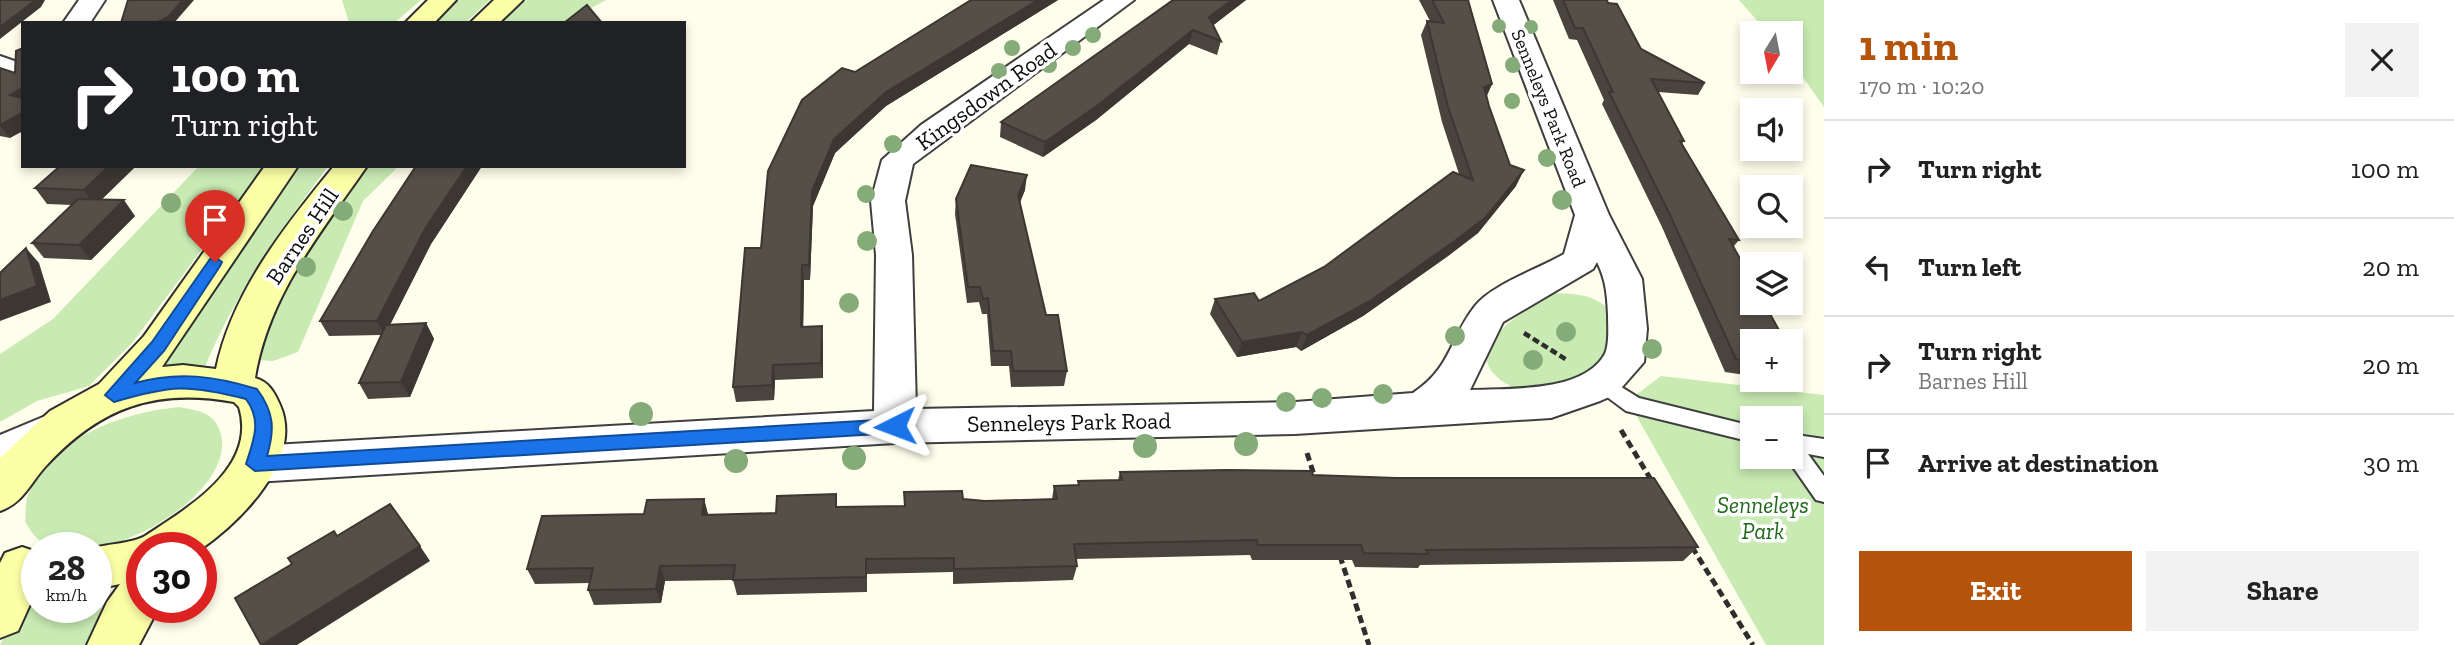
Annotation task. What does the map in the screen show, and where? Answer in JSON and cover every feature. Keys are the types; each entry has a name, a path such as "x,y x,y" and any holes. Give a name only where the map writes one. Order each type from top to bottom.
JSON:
{"main road":[{"path":"420,21 443,0"},
{"path":"485,21 510,0"},
{"path":"114,395 158,346 281,168"},
{"name":"Barnes Hill","path":"233,387 257,304 294,241 349,168"},
{"path":"0,492 11,475 55,429 85,409 114,395 162,382 203,381 233,387 251,394 261,407 266,430 255,464 229,498 205,522 189,532"},
{"path":"0,615 20,564"},
{"path":"113,645 126,616"}],"street":[{"path":"76,21 92,0"},
{"name":"Kingsdown Road","path":"895,426 895,267 888,201 898,160 954,117 1121,0"},
{"name":"Senneleys Park Road","path":"255,464 895,426 1295,418 1421,408 1551,402 1602,383 1624,362 1628,329 1624,279 1592,215 1506,0"},
{"path":"0,65 21,57"},
{"path":"0,65 21,74"},
{"name":"Senneleys Park Road","path":"1491,312 1580,261 1592,215"},
{"path":"1421,408 1444,394 1460,377 1491,312"},
{"path":"0,452 20,446 55,429"}],"lane":[{"path":"1602,383 1633,405 1740,431"},
{"path":"1803,446 1824,448"},
{"path":"1803,463 1824,493"}],"path":[{"path":"1491,312 1602,383 1615,422 1659,492"},
{"path":"1295,418 1316,481"},
{"path":"1688,539 1753,645"},
{"path":"1336,544 1369,645"}],"green space":[{"path":"342,0 421,0 396,21 348,21"},
{"path":"456,0 490,0 467,21 432,21"},
{"path":"527,0 606,0 568,21 500,21"},
{"path":"1739,0 1824,0 1824,107 1803,77 1803,21 1757,21"},
{"path":"197,168 263,168 133,342 89,386 37,401 0,422 0,354 53,319"},
{"path":"290,168 327,168 244,289 204,369 152,375"},
{"path":"359,168 397,168 363,201 298,352 273,361 257,360 285,284"},
{"path":"1554,293 1590,297 1610,311 1614,322 1612,346 1593,378 1574,390 1538,394 1513,387 1492,372 1484,355 1504,327"},
{"name":"Senneleys Park","path":"1661,376 1740,385 1740,392 1824,395 1824,645 1766,645 1628,401"},
{"path":"180,407 200,412 210,416 217,425 222,440 218,464 202,488 179,510 140,532 126,532 126,538 118,542 112,543 112,532 32,532 25,522 27,498 39,475 54,457 92,431 113,422"},
{"path":"20,606 21,623 96,623 89,645 0,645"}],"building":[{"path":"0,0 36,0 0,27"},
{"path":"128,0 183,0 168,17 160,21 122,21"},
{"path":"971,0 1038,0 886,92 834,139 812,191 809,265 802,265 801,327 822,326 821,363 773,365 772,385 733,387 745,248 761,248 768,171 802,100 842,68 855,72"},
{"path":"1173,0 1232,0 1209,17 1221,41 1193,30 1098,105 1045,142 1001,122"},
{"path":"1432,0 1468,0 1492,84 1484,87 1489,106 1510,165 1524,170 1486,217 1370,301 1307,335 1302,332 1242,342 1215,299 1254,293 1259,301 1324,267 1453,172 1473,180 1448,107 1427,21 1444,23"},
{"path":"1563,0 1607,0 1608,3 1617,4 1641,49 1705,83 1651,79 1684,141 1680,141 1739,240 1729,239 1740,259 1740,315 1771,315 1778,329 1740,329 1740,360 1736,359 1670,215 1609,92 1613,92 1583,28 1575,28"},
{"path":"587,5 600,21 567,21"},
{"path":"21,49 21,89 10,95 21,98 21,113 0,125 0,68 15,73 16,51"},
{"path":"971,165 1027,175 1018,195 1046,315 1058,315 1067,371 1013,371 1011,351 993,351 988,298 983,299 980,287 968,287 956,199"},
{"path":"58,168 107,168 84,190 35,188"},
{"path":"415,168 466,168 425,229 377,321 320,321 373,231"},
{"path":"78,199 124,200 79,245 32,243"},
{"path":"26,248 37,286 0,300 0,273"},
{"path":"426,323 401,382 359,383 386,325"},
{"path":"1312,471 1313,475 1396,478 1654,478 1698,547 1426,550 1428,554 1364,553 1361,545 1258,545 1257,540 1074,544 1077,566 954,569 954,558 866,559 866,577 733,580 735,565 660,566 656,589 588,590 593,568 527,569 542,516 644,514 647,500 704,499 702,515 776,513 777,496 836,494 836,507 905,506 904,492 962,491 963,499 985,501 1057,499 1054,486 1079,485 1078,481 1122,480 1120,472"},
{"path":"390,504 420,546 261,645 235,598 292,564 288,558 334,531 337,536"}],"route":[{"path":"215,262 158,346 114,395 162,382 203,381 251,394 261,407 266,430 255,464 270,461 895,426"}]}
